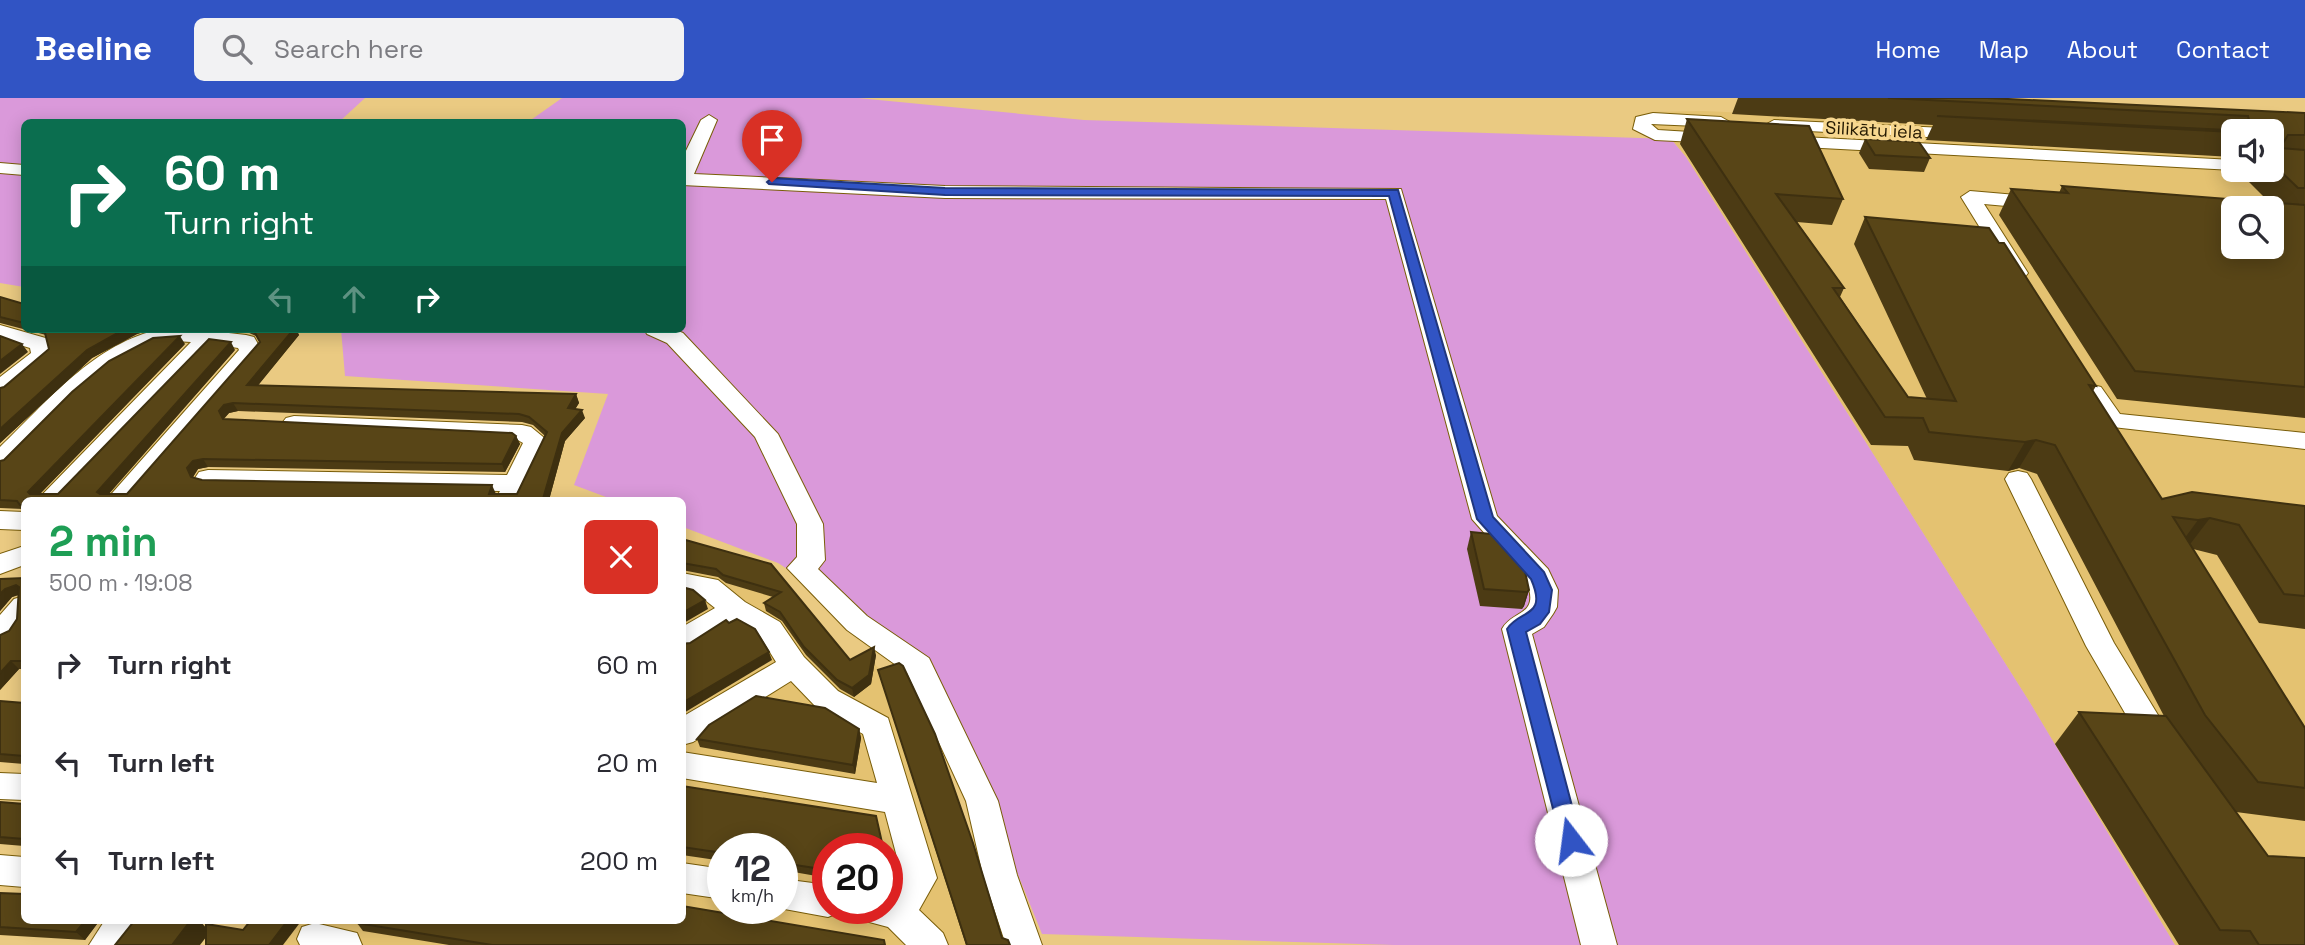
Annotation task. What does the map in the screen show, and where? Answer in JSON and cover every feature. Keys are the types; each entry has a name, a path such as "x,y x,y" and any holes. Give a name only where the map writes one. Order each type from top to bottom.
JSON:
{"lane":[{"path":"686,173 709,120"},
{"path":"1642,121 1642,129 1654,135 1736,131"},
{"name":"Silikātu iela","path":"2221,148 1764,132 2221,163"},
{"path":"0,168 21,170"},
{"path":"686,180 945,192 1394,193 1485,519 1538,576 1544,590 1543,607 1534,620 1516,629 1599,945"},
{"path":"2030,291 1970,197 2067,205"},
{"path":"0,332 41,344 42,355 0,388"},
{"path":"664,333 675,338 766,434 810,524 811,560 801,568 857,623 919,666 982,802 1000,875 1024,945"},
{"path":"0,461 114,354 149,338 193,334 206,339 246,342 251,351 122,497"},
{"path":"53,497 206,339"},
{"path":"2082,374 2112,421 2305,441"},
{"path":"208,478 511,492 536,441 522,432 265,422"},
{"path":"2018,479 2070,587 2134,707 2171,760"},
{"path":"0,520 21,521"},
{"path":"0,565 21,556"},
{"path":"686,584 708,587 735,609 771,629 794,665 827,699 877,727 920,878 903,894"},
{"path":"686,639 735,609"},
{"path":"0,635 21,610"},
{"path":"686,731 794,665"},
{"path":"686,766 896,800"},
{"path":"0,786 21,787"},
{"path":"0,870 21,872"},
{"path":"686,879 707,882"},
{"path":"107,945 124,924"},
{"path":"902,924 930,945"}],"shaded area":[{"path":"0,98 365,98 342,119 21,119 21,286 0,283"},
{"path":"562,98 858,98 1084,120 1671,139 1686,157 2029,701 2175,945 1394,945 1042,934 932,662 778,563 686,528 686,497 606,497 574,485 608,394 345,376 341,333 686,333 686,119 532,119"},
{"path":"1704,111 2221,135 2221,182 2284,182 2284,159 2305,139 2305,945 2175,945 2029,701 1686,157 1671,139 1656,140 1643,135 1633,126 1633,117 1651,112"},
{"path":"686,547 774,573 852,668 870,659 886,676 910,669 1008,945 246,945 263,924 686,924"}],"building":[{"path":"1888,98 1987,98 2305,113 2305,135 2288,135 2284,142 2284,119 2249,119 2248,116"},
{"path":"1937,116 2221,130 2221,131"},
{"path":"1687,119 1809,126 1843,199 1776,194 1844,288 1833,288 1908,397 1956,401 1865,217 1989,228 1999,243 2004,243 2096,386 2089,385 2162,499 2192,492 2305,506 2305,596 2284,594 2239,525 2210,518 2198,520 2173,517 2305,728 2305,788 2258,782 2205,715 2055,445 2036,440 2025,442 1929,432 1923,418 1885,417"},
{"path":"1865,139 1919,142 1930,158 1875,155"},
{"path":"2284,148 2305,150 2305,188 2298,188 2284,175"},
{"path":"2062,186 2221,198 2221,259 2284,259 2284,203 2305,205 2305,387 2135,371 2011,189 2068,193"},
{"path":"0,297 21,303 21,322 0,317"},
{"path":"45,333 118,333 87,350 0,429 0,388 49,349"},
{"path":"255,333 291,333 247,385 576,394 568,408 582,410 562,433 544,497 21,497 21,505 17,501 0,500 0,461 72,392 109,361 153,338 180,336 28,492 58,494 209,339 231,342 97,492 127,494 260,342","holes":["233,403 519,414 529,417 547,432 517,494 489,494 492,485 202,480 191,477 187,468 193,461 203,459 502,464 516,436 512,433 223,419 219,411 224,405"]},
{"path":"0,336 22,344 0,361"},
{"path":"1471,532 1501,535 1522,557 1529,590 1527,592 1484,589"},
{"path":"686,540 771,564 850,660 874,647 869,675 852,688 837,680 804,647 780,612 764,603 781,592 723,575 716,569 686,564"},
{"path":"21,578 21,661 11,661 0,673 0,635 9,631 17,619 19,587 16,585 5,589 0,594 0,579"},
{"path":"686,588 693,590 705,600 686,611"},
{"path":"737,619 755,629 769,652 686,701 686,644 726,620 729,623"},
{"path":"899,663 903,666 935,734 1002,938 1008,940 1010,945 967,945 878,670"},
{"path":"756,696 825,708 859,729 853,765 697,739 709,725"},
{"path":"0,701 21,703 21,756 0,754"},
{"path":"2079,712 2166,716 2268,856 2305,858 2305,945 2259,945 2250,931 2220,930"},
{"path":"686,787 876,816 880,833 812,833 812,868 798,865 798,833 707,833 707,851 686,848"},
{"path":"0,802 21,804 21,839 0,837"},
{"path":"0,893 21,894 21,924 83,924 76,932 0,927"},
{"path":"686,907 707,910 707,924 789,924 884,940 885,945 492,945 363,924 686,924"},
{"path":"132,924 188,924 172,945 115,945"},
{"path":"206,924 243,930 248,924 285,924 269,945 206,945"}],"route":[{"path":"772,182 945,192 1394,193 1485,519 1496,534 1515,549 1538,576 1544,590 1543,607 1534,620 1516,629 1571,840"}]}
